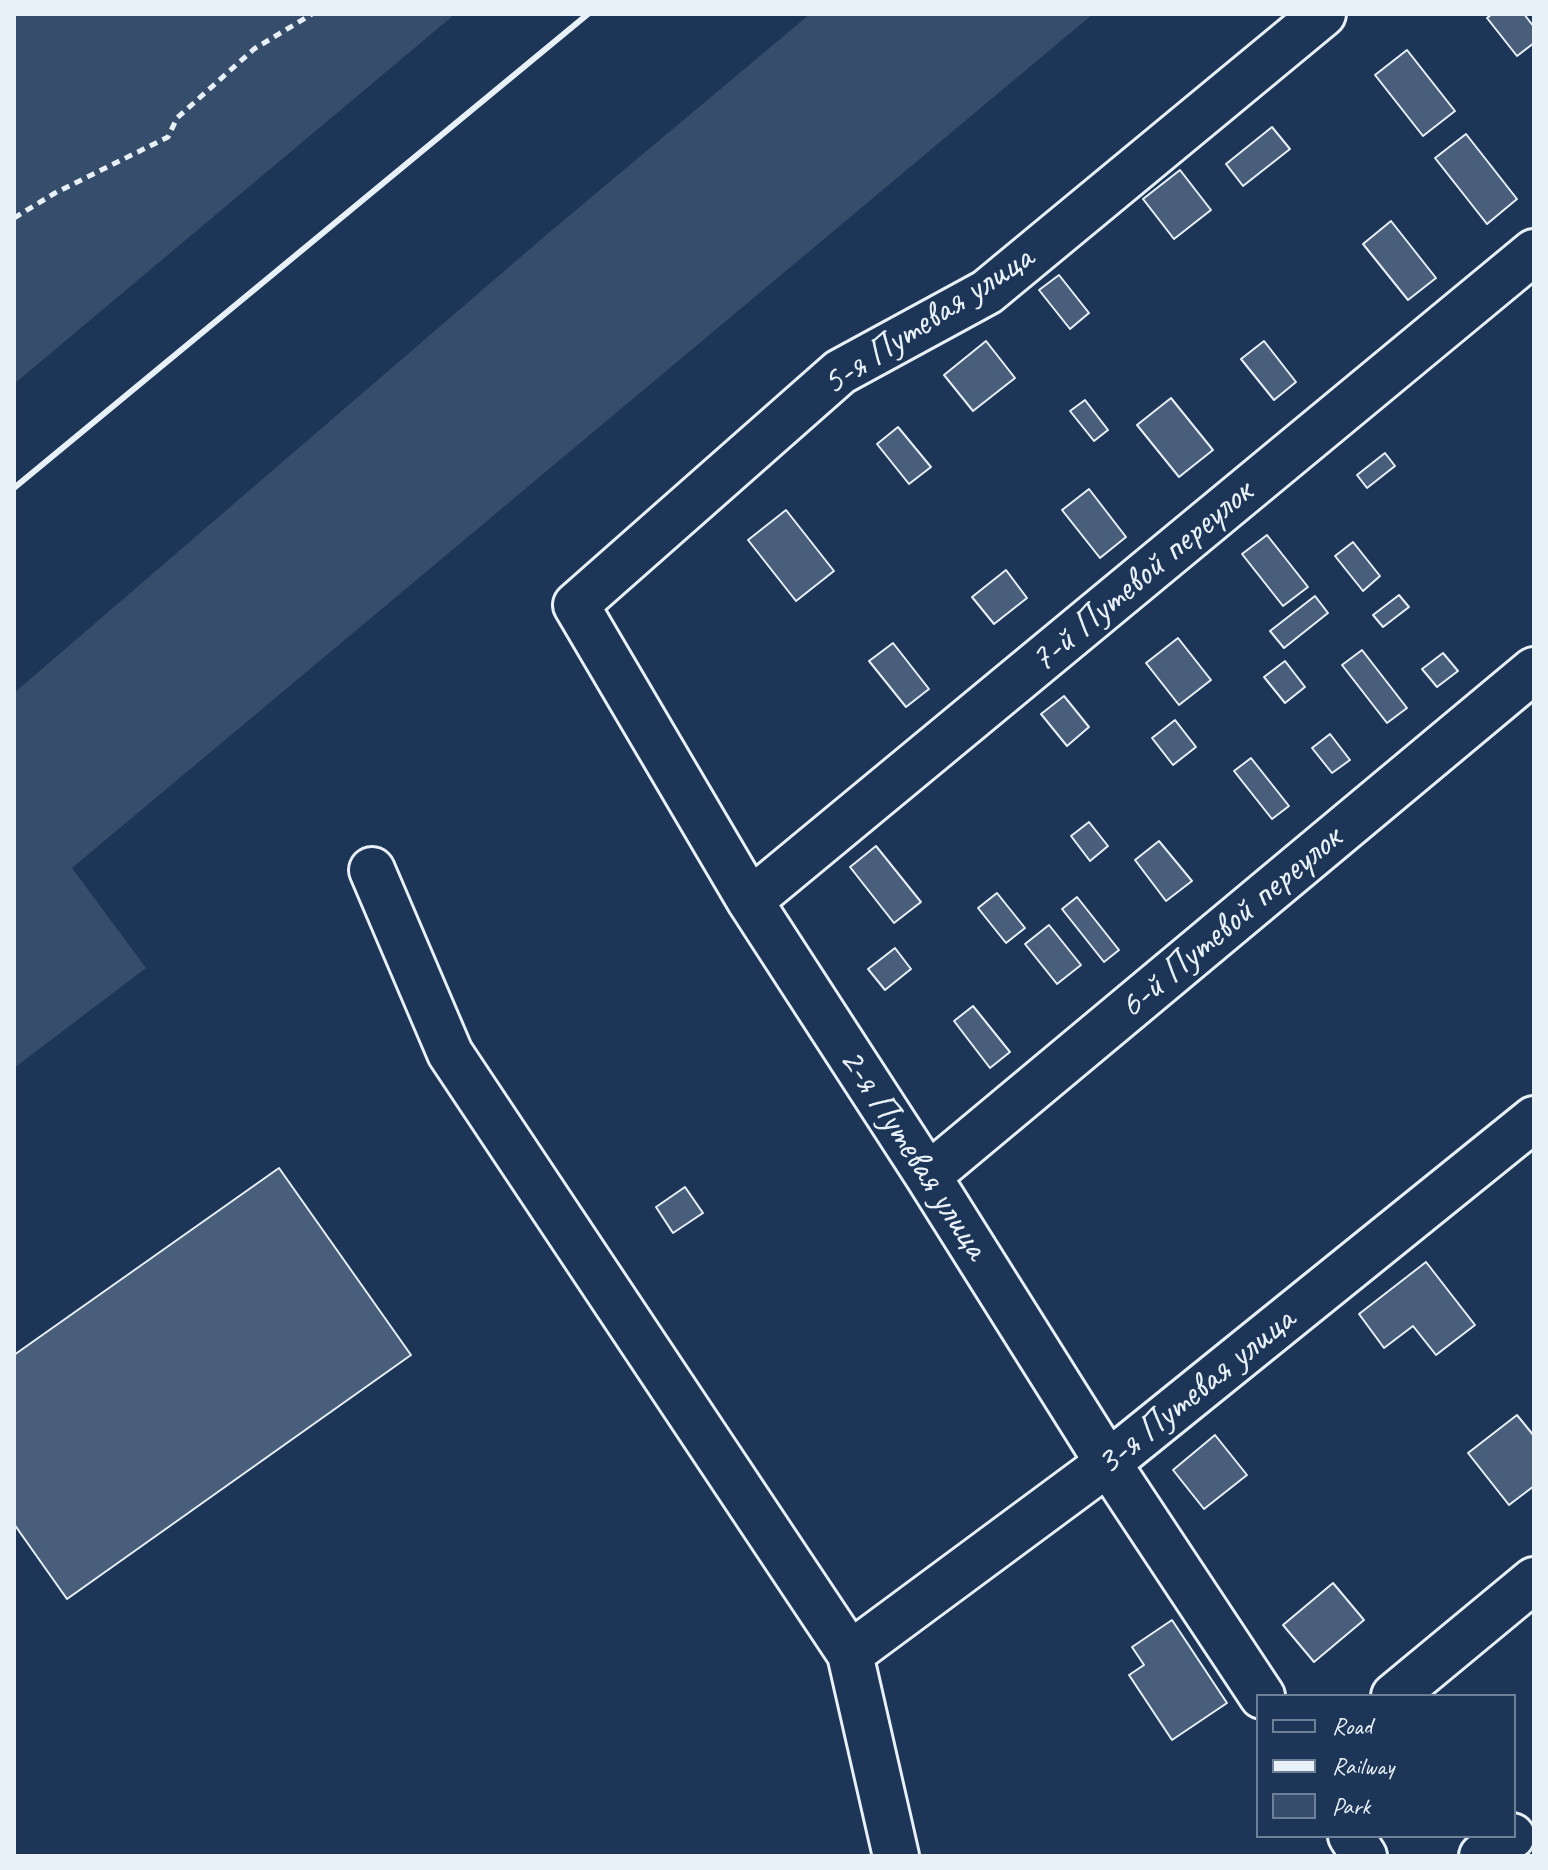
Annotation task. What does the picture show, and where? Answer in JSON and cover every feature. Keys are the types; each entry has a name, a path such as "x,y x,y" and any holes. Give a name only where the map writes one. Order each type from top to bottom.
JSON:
{"street":[{"name":"5-я Путевая улица","path":"576,605 840,372 987,292 1323,14"},
{"name":"7-й Путевой переулок","path":"750,901 1534,252"},
{"name":"2-я Путевая улица","path":"576,605 750,901 1108,1463 1261,1694"},
{"name":"6-й Путевой переулок","path":"928,1176 1534,670"},
{"path":"372,870 450,1053 850,1654 896,1856"},
{"name":"3-я Путевая улица","path":"850,1654 1108,1463 1534,1119"},
{"path":"1396,1694 1534,1580"},
{"path":"1516,1833 1534,1821"},
{"path":"1352,1838 1364,1856"},
{"path":"1482,1856 1509,1838"}],"path":[{"path":"14,218 55,193 168,137 177,118 254,49 312,14"}],"green space":[{"path":"14,14 455,14 14,384"},
{"path":"810,14 1093,14 72,868 146,968 14,1068 14,693 545,236"}],"building":[{"path":"1492,14 1524,14 1534,27 1534,43 1517,56 1487,18"},
{"path":"1407,50 1455,111 1423,136 1375,75"},
{"path":"1272,127 1290,149 1243,186 1226,164"},
{"path":"1466,134 1517,199 1487,224 1435,158"},
{"path":"1180,170 1211,210 1174,239 1143,199"},
{"path":"1391,221 1436,278 1408,300 1363,244"},
{"path":"1059,275 1089,313 1070,329 1039,290"},
{"path":"986,341 1015,378 973,411 944,375"},
{"path":"1264,341 1296,382 1274,400 1241,359"},
{"path":"1171,398 1213,450 1179,477 1137,425"},
{"path":"1085,400 1108,430 1094,441 1070,411"},
{"path":"898,427 931,467 909,484 877,444"},
{"path":"1385,453 1395,466 1367,488 1357,475"},
{"path":"1089,489 1126,537 1100,558 1062,510"},
{"path":"786,510 834,571 796,601 748,540"},
{"path":"1267,535 1308,587 1283,606 1242,554"},
{"path":"1353,542 1380,576 1363,591 1335,556"},
{"path":"1006,570 1027,598 994,624 972,597"},
{"path":"1399,595 1409,607 1383,627 1373,615"},
{"path":"1315,596 1328,613 1284,648 1270,631"},
{"path":"1178,638 1211,680 1179,705 1146,663"},
{"path":"893,643 929,689 906,707 869,661"},
{"path":"1362,650 1407,708 1387,723 1342,665"},
{"path":"1443,653 1458,671 1437,687 1422,669"},
{"path":"1285,661 1305,687 1285,703 1264,677"},
{"path":"1064,696 1089,727 1067,746 1041,714"},
{"path":"1175,720 1196,747 1173,765 1152,738"},
{"path":"1330,734 1350,760 1332,773 1312,748"},
{"path":"1251,758 1289,806 1272,819 1234,771"},
{"path":"1089,822 1108,846 1090,861 1071,836"},
{"path":"1159,841 1192,881 1166,901 1135,860"},
{"path":"876,846 921,902 894,923 850,867"},
{"path":"997,893 1025,928 1006,943 978,908"},
{"path":"1077,897 1119,950 1104,962 1062,909"},
{"path":"1049,925 1081,965 1057,984 1025,944"},
{"path":"895,948 911,969 885,990 868,969"},
{"path":"973,1006 1010,1052 990,1068 954,1021"},
{"path":"279,1168 411,1355 67,1599 14,1524 14,1355"},
{"path":"685,1187 703,1213 673,1233 656,1207"},
{"path":"1426,1262 1475,1325 1436,1355 1413,1326 1384,1348 1359,1314"},
{"path":"1517,1415 1534,1436 1534,1486 1509,1505 1468,1453"},
{"path":"1215,1435 1247,1475 1204,1509 1173,1470"},
{"path":"1333,1583 1364,1620 1314,1662 1283,1625"},
{"path":"1172,1620 1227,1703 1172,1740 1129,1675 1144,1665 1132,1647"}],"railway":[{"path":"14,488 588,14"}]}
